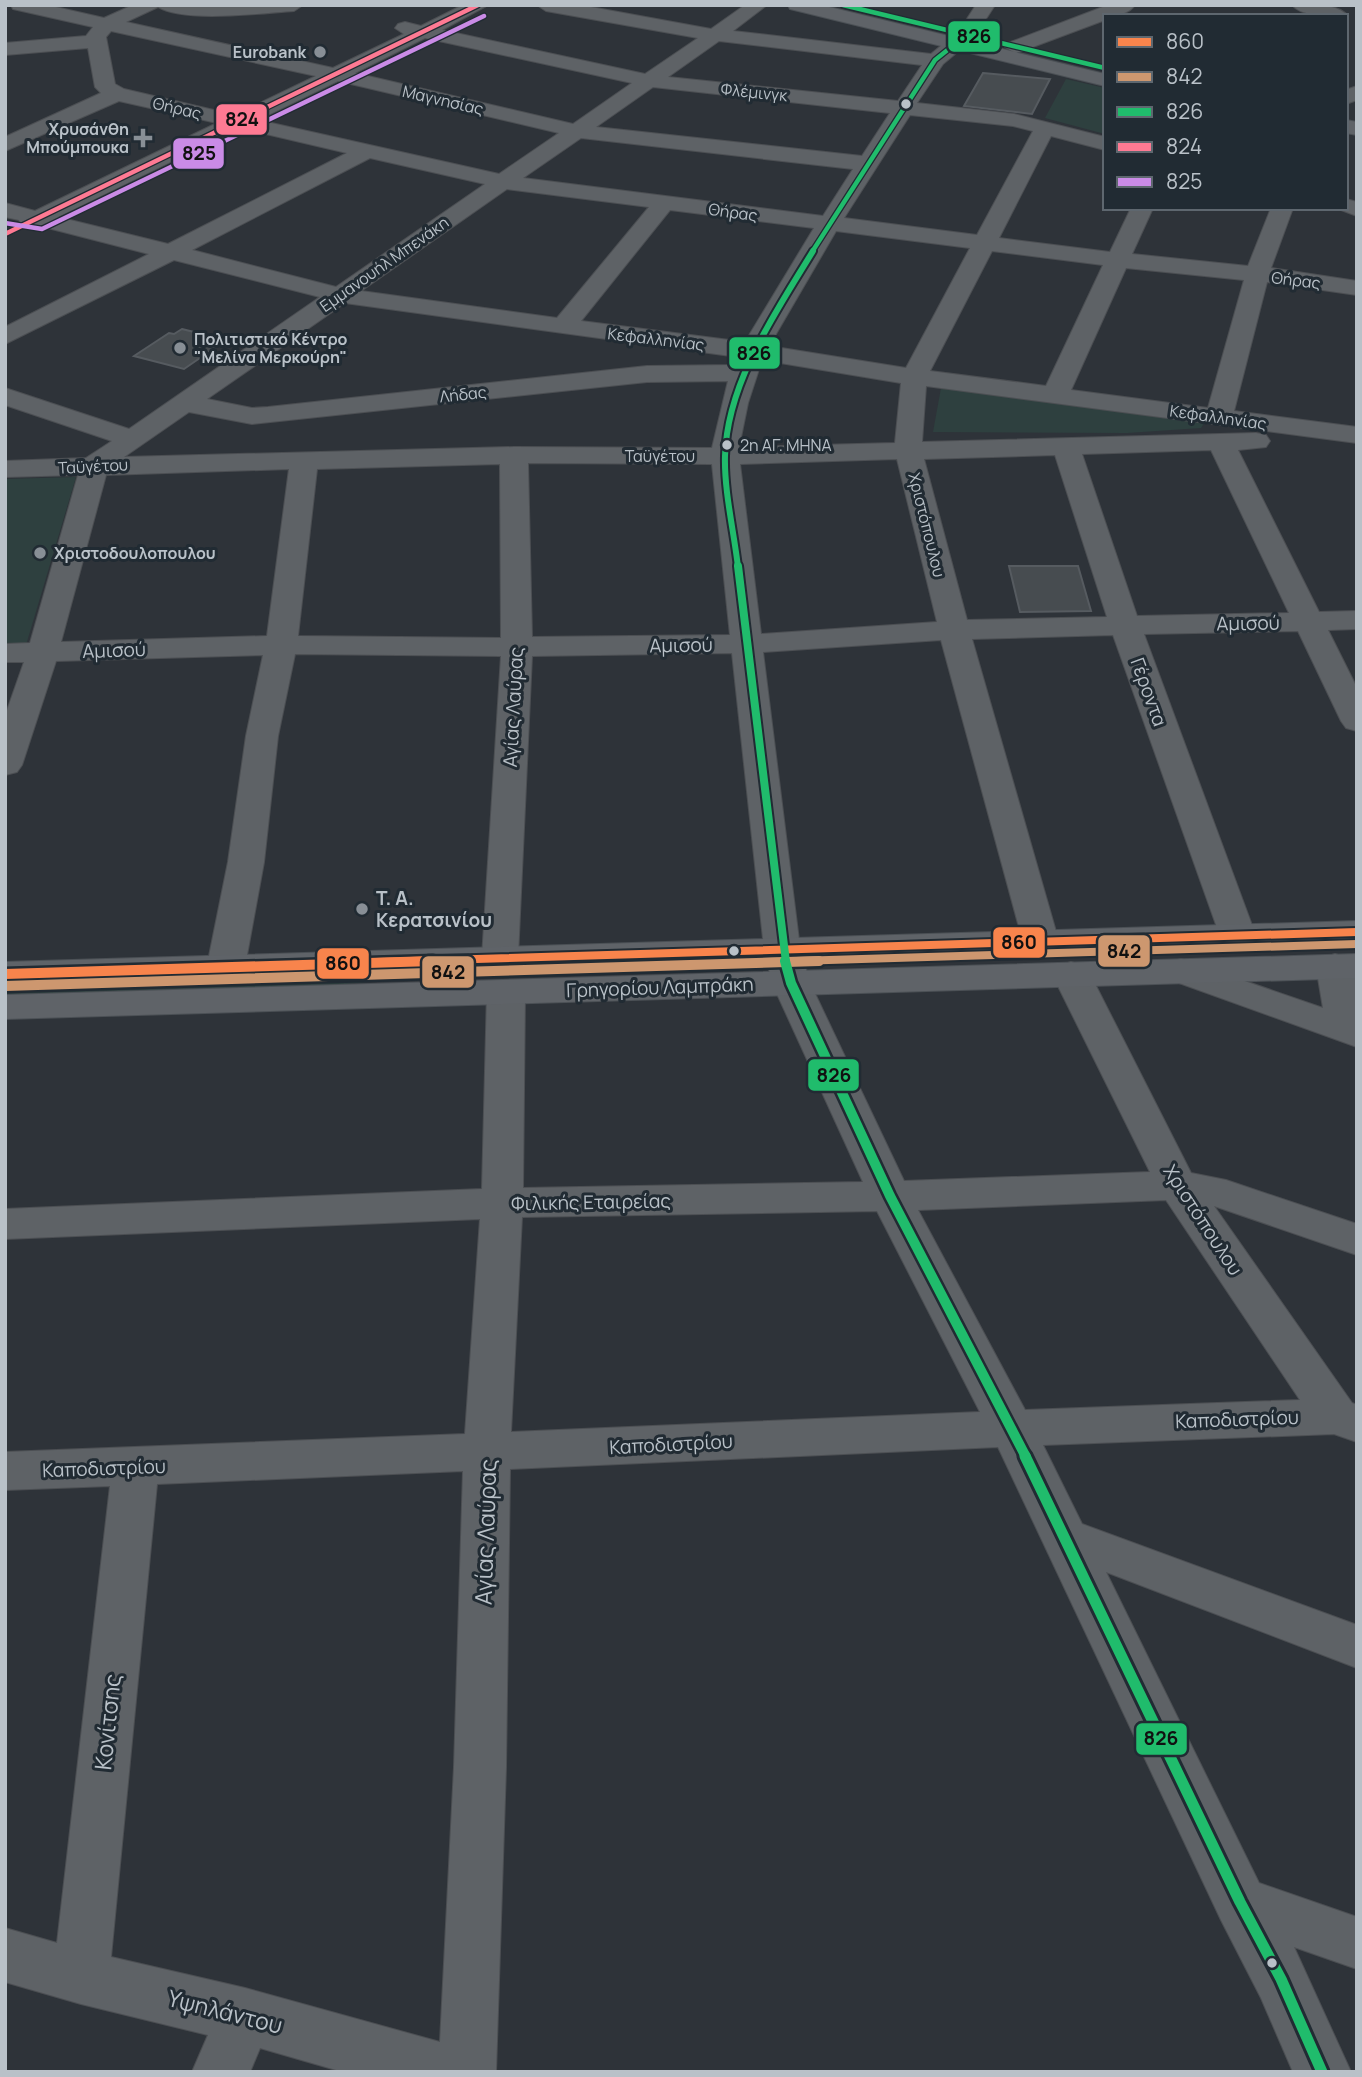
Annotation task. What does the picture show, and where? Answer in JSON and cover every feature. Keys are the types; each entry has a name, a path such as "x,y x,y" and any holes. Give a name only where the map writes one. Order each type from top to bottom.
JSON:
{"main road":[{"path":"797,5 952,46 1103,80"},
{"path":"842,5 952,46 1015,47 1103,68"},
{"name":"Γρηγορίου Λαμπράκη","path":"5,1007 503,975 787,965 1041,942 1357,932"},
{"name":"Γρηγορίου Λαμπράκη","path":"787,965 1071,974 1346,966"},
{"name":"Γρηγορίου Λαμπράκη","path":"5,974 226,967 503,975"}],"street":[{"name":"Μαγνησίας","path":"20,5 100,33 138,31 577,131 870,164"},
{"path":"5,48 100,33 150,5"},
{"path":"166,5 252,10 294,5"},
{"path":"5,234 16,215 414,30 479,5"},
{"path":"546,5 715,35 952,46"},
{"name":"Εμμανουήλ Μπενάκη","path":"95,465 758,5"},
{"path":"986,5 905,107 828,225 748,362 726,439 725,456 745,644 787,965 890,1196 1012,1427 1240,1902 1282,1979 1322,2072"},
{"path":"1015,47 1126,5"},
{"path":"138,31 187,8"},
{"path":"414,30 440,8"},
{"path":"1294,8 1327,14"},
{"name":"Φλέμινγκ","path":"414,30 649,81 1014,120 1103,143"},
{"path":"100,33 106,87 117,94"},
{"path":"11,138 117,94"},
{"name":"Θήρας","path":"117,94 503,182 828,225 1357,288"},
{"name":"Χριστόπουλου","path":"1041,942 954,630 908,450 915,377 1045,128"},
{"path":"5,337 366,152"},
{"path":"563,327 664,203"},
{"path":"1055,395 1141,210"},
{"path":"1281,210 1257,275 1220,429 1357,722"},
{"name":"Κεφαλληνίας","path":"16,215 340,295 563,327 748,362 915,377 1055,395 1220,429"},
{"name":"Λήδας","path":"184,403 251,416 268,415 748,362"},
{"path":"5,396 132,439"},
{"name":"Ταϋγέτου","path":"5,469 514,456 725,456 1066,446 1220,429 1357,437"},
{"name":"Γέροντα","path":"1066,446 1125,625 1238,936"},
{"name":"Αγίας Λαύρας","path":"467,2072 480,1767 487,1453 502,1203 503,975 517,647 514,456"},
{"path":"226,967 246,862 262,736 281,645 304,460"},
{"path":"5,765 43,652 95,465"},
{"name":"Αμισού","path":"5,653 281,645 517,647 745,644 954,630 1357,620"},
{"path":"1181,971 1351,1032 1346,966"},
{"name":"Χριστόπουλου","path":"1071,974 1177,1185 1347,1420"},
{"name":"Φιλικής Εταιρείας","path":"5,1224 502,1203 890,1196 1177,1185 1210,1190 1357,1240"},
{"name":"Καποδιστρίου","path":"5,1471 487,1453 1012,1427 1347,1420"},
{"name":"Κονίτσης","path":"81,1977 135,1467"},
{"path":"1067,1540 1096,1548 1357,1647"},
{"path":"1240,1902 1357,1943"},
{"name":"Υψηλάντου","path":"5,1955 81,1977 245,2016 444,2072"},
{"path":"221,2072 245,2016"}],"shaded area":[{"path":"1066,79 1103,88 1103,133 1045,118"},
{"path":"941,388 1205,422 1201,428 1127,433 933,432"},
{"path":"76,477 26,645 5,645 5,479"},
{"path":"427,972 427,976 304,988 5,997 5,975"}],"building":[{"path":"983,73 1050,79 1032,114 964,106"},
{"name":"Πολιτιστικό Κέντρο \"Μελίνα Μερκούρη\"","path":"182,329 226,340 184,369 134,356 169,333 174,334"},
{"path":"1009,566 1078,566 1091,611 1020,612"}],"transit line":[{"name":"824","path":"5,234 478,5"},
{"name":"826","path":"843,5 1103,68"},
{"name":"825","path":"5,223 42,229 484,16"},
{"name":"826","path":"955,44 935,60 837,211 778,309 744,378 729,428 725,456 782,948 791,983 890,1196 1011,1427 1240,1902 1281,1979 1322,2072"},
{"name":"860","path":"5,974 1357,932"},
{"name":"842","path":"5,986 1357,944"}],"place":[{"name":"Eurobank","path":"320,52"},
{"name":"Χρυσάνθη Μπούμπουκα","path":"143,138"},
{"name":"Πολιτιστικό Κέντρο \"Μελίνα Μερκούρη\"","path":"180,348"},
{"name":"2η ΑΓ. ΜΗΝΑ","path":"727,445"},
{"name":"Χριστοδουλοπουλου","path":"40,553"},
{"name":"Τ. Α. Κερατσινίου","path":"362,909"}]}
